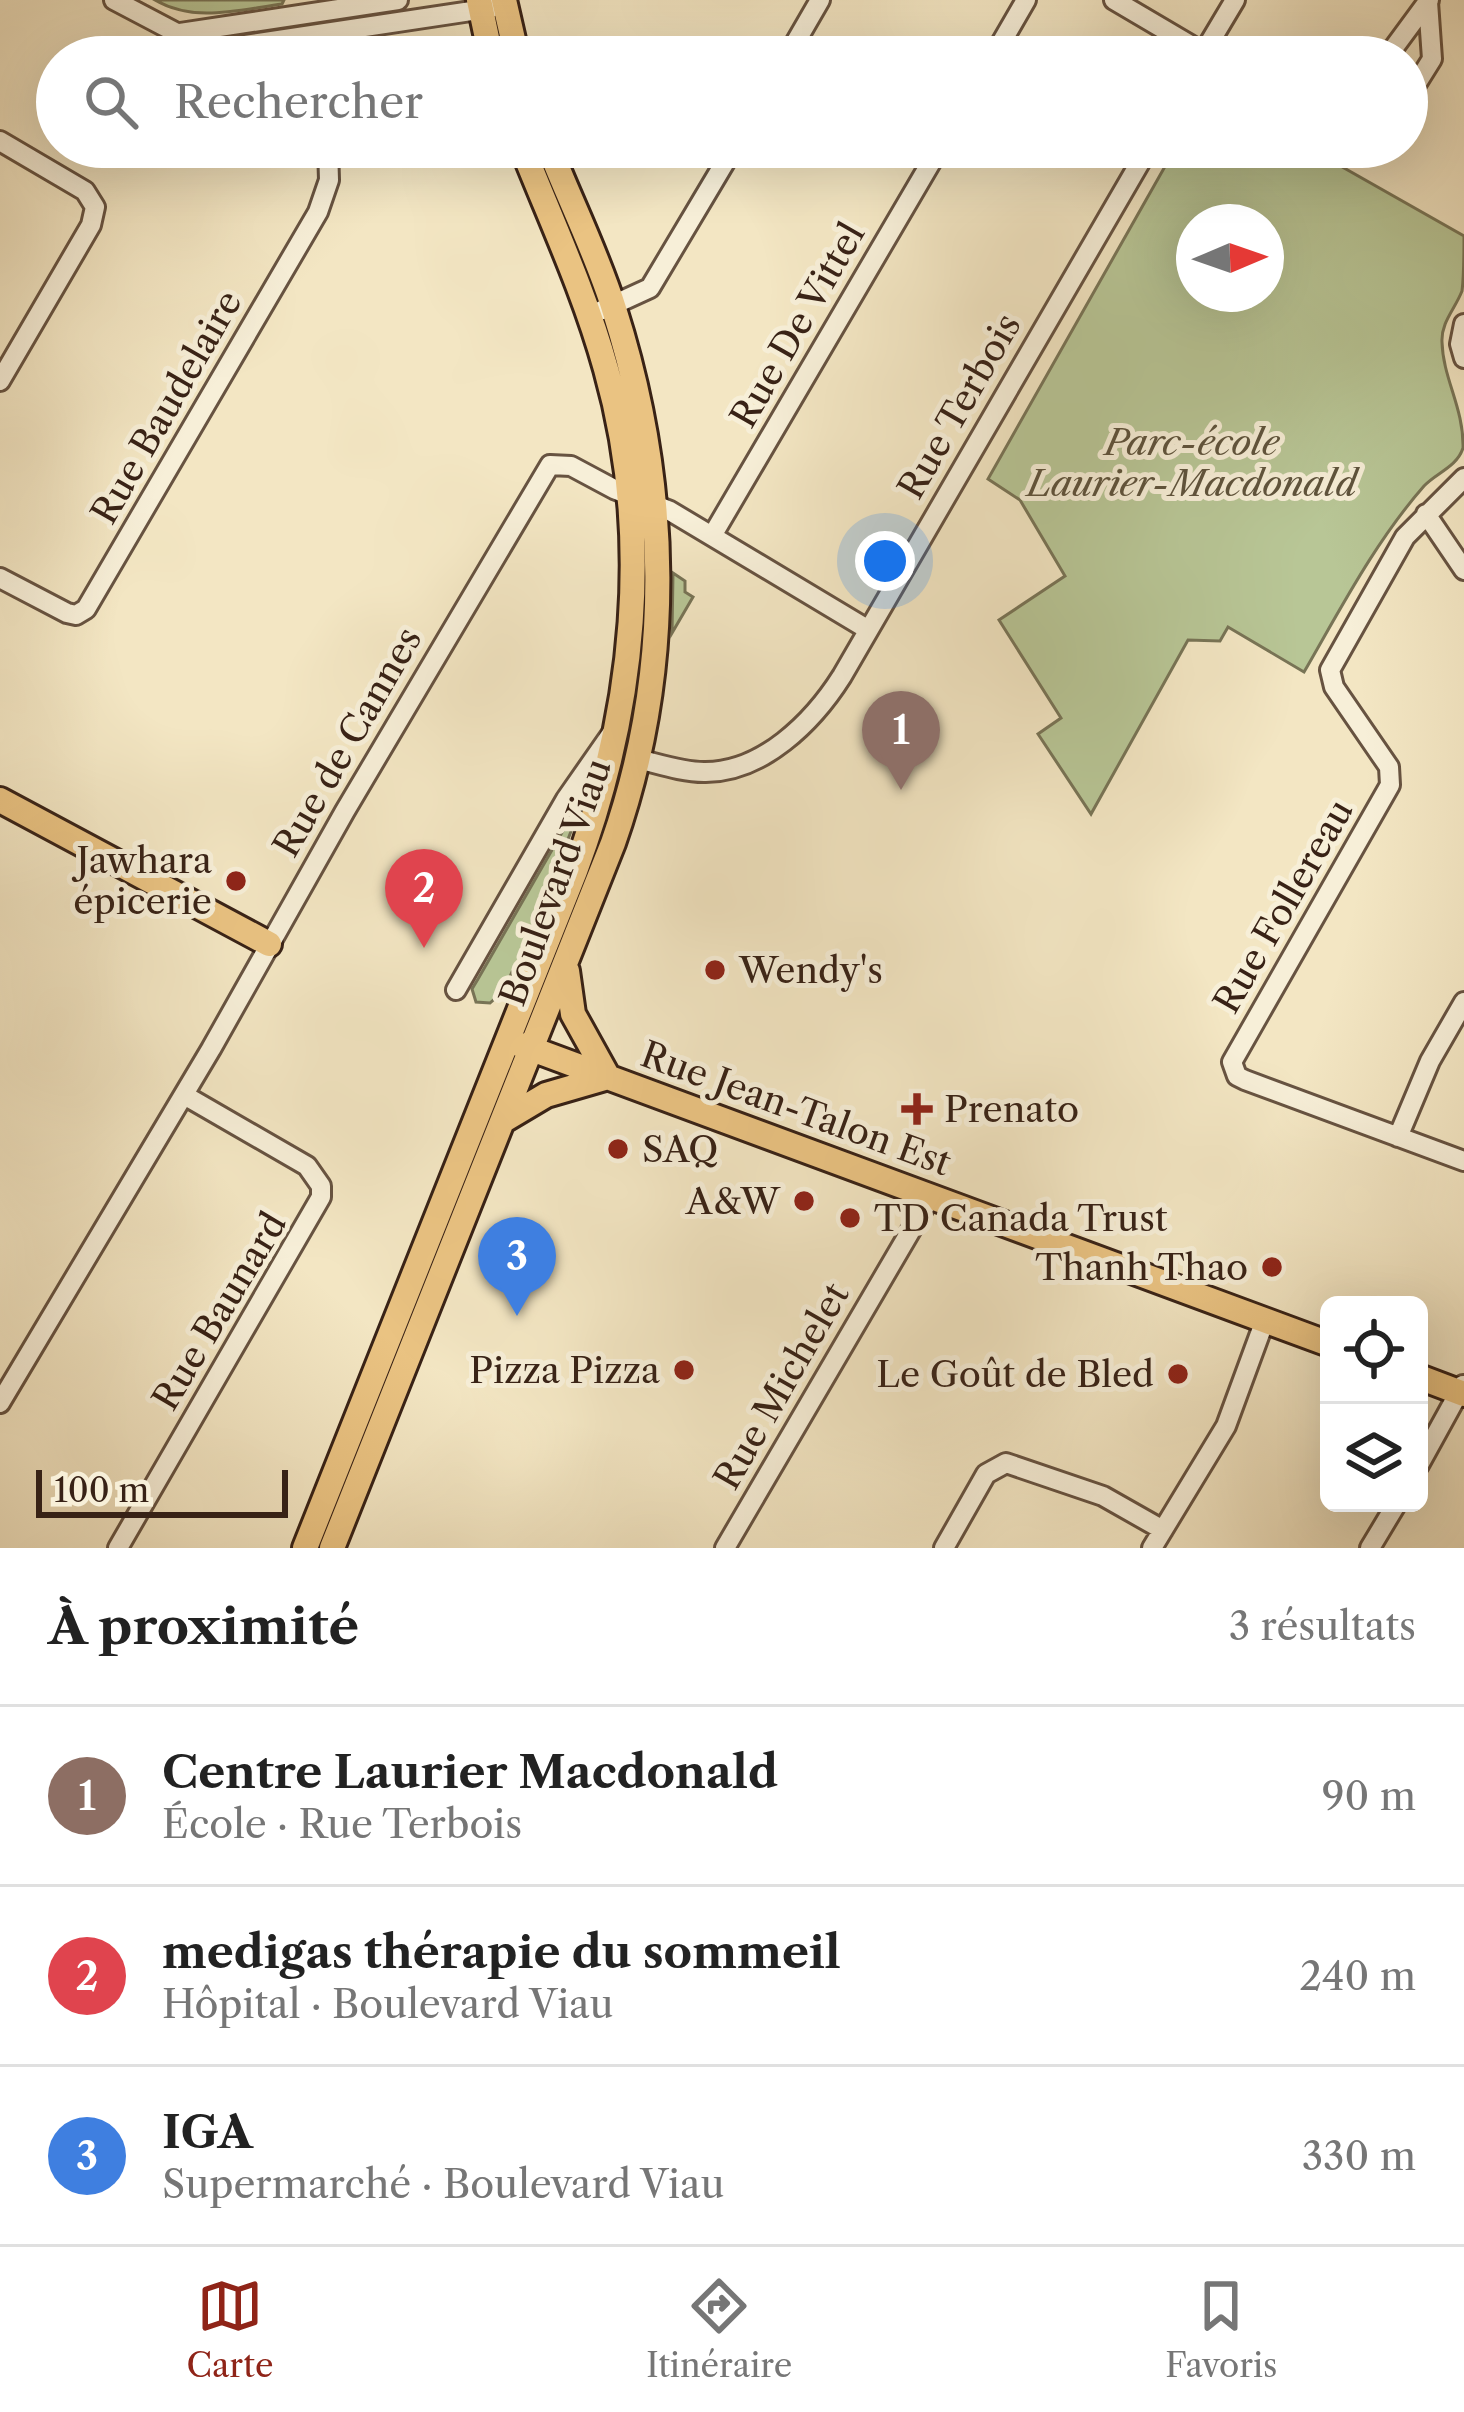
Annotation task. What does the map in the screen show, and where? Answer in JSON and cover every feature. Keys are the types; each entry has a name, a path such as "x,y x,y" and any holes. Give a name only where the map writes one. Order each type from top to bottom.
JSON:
{"main road":[{"path":"491,36 492,4"},
{"path":"492,4 507,36"},
{"name":"Boulevard Viau","path":"332,1548 504,1120 520,1045 566,963 616,833 638,759 651,684 657,620 655,506 640,407 601,311 531,168"},
{"name":"Boulevard Viau","path":"305,1548 520,1045 594,820 619,725 632,620 629,495 601,311 556,168"},
{"path":"0,800 268,944"},
{"path":"504,1120 546,1096 608,1077 573,1014 566,963"},
{"name":"Rue Jean-Talon Est","path":"520,1045 1320,1341"},
{"path":"1428,1380 1463,1390"}],"street":[{"path":"114,0 185,36"},
{"path":"180,33 398,0"},
{"path":"799,36 820,0"},
{"path":"1005,36 1026,0"},
{"path":"1114,0 1172,36"},
{"path":"1214,36 1235,0"},
{"path":"1403,36 1429,1"},
{"path":"1428,65 1432,59 1429,1"},
{"path":"358,36 492,4"},
{"path":"307,12 310,36"},
{"path":"0,141 36,162"},
{"path":"0,381 91,225 95,207 85,191 46,168"},
{"name":"Rue Baudelaire","path":"0,578 67,614 86,610 318,212 329,168"},
{"path":"601,311 650,288 721,168"},
{"name":"Rue De Vittel","path":"712,536 928,168"},
{"name":"Rue Terbois","path":"638,759 700,772 731,769 753,760 814,716 1137,168"},
{"path":"1464,324 1460,344 1464,358"},
{"name":"Rue de Cannes","path":"0,1403 547,467 565,464 655,506 868,629"},
{"name":"Rue Follereau","path":"1398,1136 1245,1080 1233,1070 1234,1054 1390,785 1389,767 1334,687 1330,670 1405,537 1464,478"},
{"path":"1426,514 1464,570"},
{"name":"Boulevard Viau","path":"456,990 566,799 619,725"},
{"path":"566,799 577,795 590,800 594,820"},
{"path":"1464,1002 1430,1061 1398,1136 1464,1161"},
{"name":"Rue Baunard","path":"118,1548 322,1197 316,1175 307,1166 184,1095"},
{"name":"Rue Michelet","path":"725,1548 931,1196"},
{"path":"1152,1548 1226,1426 1265,1320"},
{"path":"1428,1450 1463,1390"},
{"path":"944,1548 986,1474 1006,1462 1103,1496 1163,1530"},
{"path":"1370,1548 1391,1512"}],"green space":[{"path":"155,0 284,0 282,4 201,13"},
{"name":"Parc-école Laurier-Macdonald","path":"1164,168 1344,168 1464,236 1462,291 1442,335 1460,420 1460,455 1424,486 1390,530 1304,672 1228,627 1220,641 1188,640 1091,814 1038,734 1061,718 999,620 1065,576 1020,500 988,479"},
{"path":"673,573 685,581 685,592 693,597 672,633"},
{"path":"578,813 517,973 512,972 510,985 490,1003 476,1002 472,989 572,815"}],"place":[{"name":"Centre Laurier Macdonald","path":"901,790"},
{"name":"Jawhara épicerie","path":"236,881"},
{"name":"medigas thérapie du sommeil","path":"424,948"},
{"name":"Wendy's","path":"715,970"},
{"name":"Prenato","path":"917,1109"},
{"name":"SAQ","path":"618,1149"},
{"name":"A&W","path":"804,1201"},
{"name":"TD Canada Trust","path":"850,1218"},
{"name":"Thanh Thao","path":"1272,1267"},
{"name":"IGA","path":"517,1316"},
{"name":"Pizza Pizza","path":"684,1370"},
{"name":"Le Goût de Bled","path":"1178,1374"}]}
